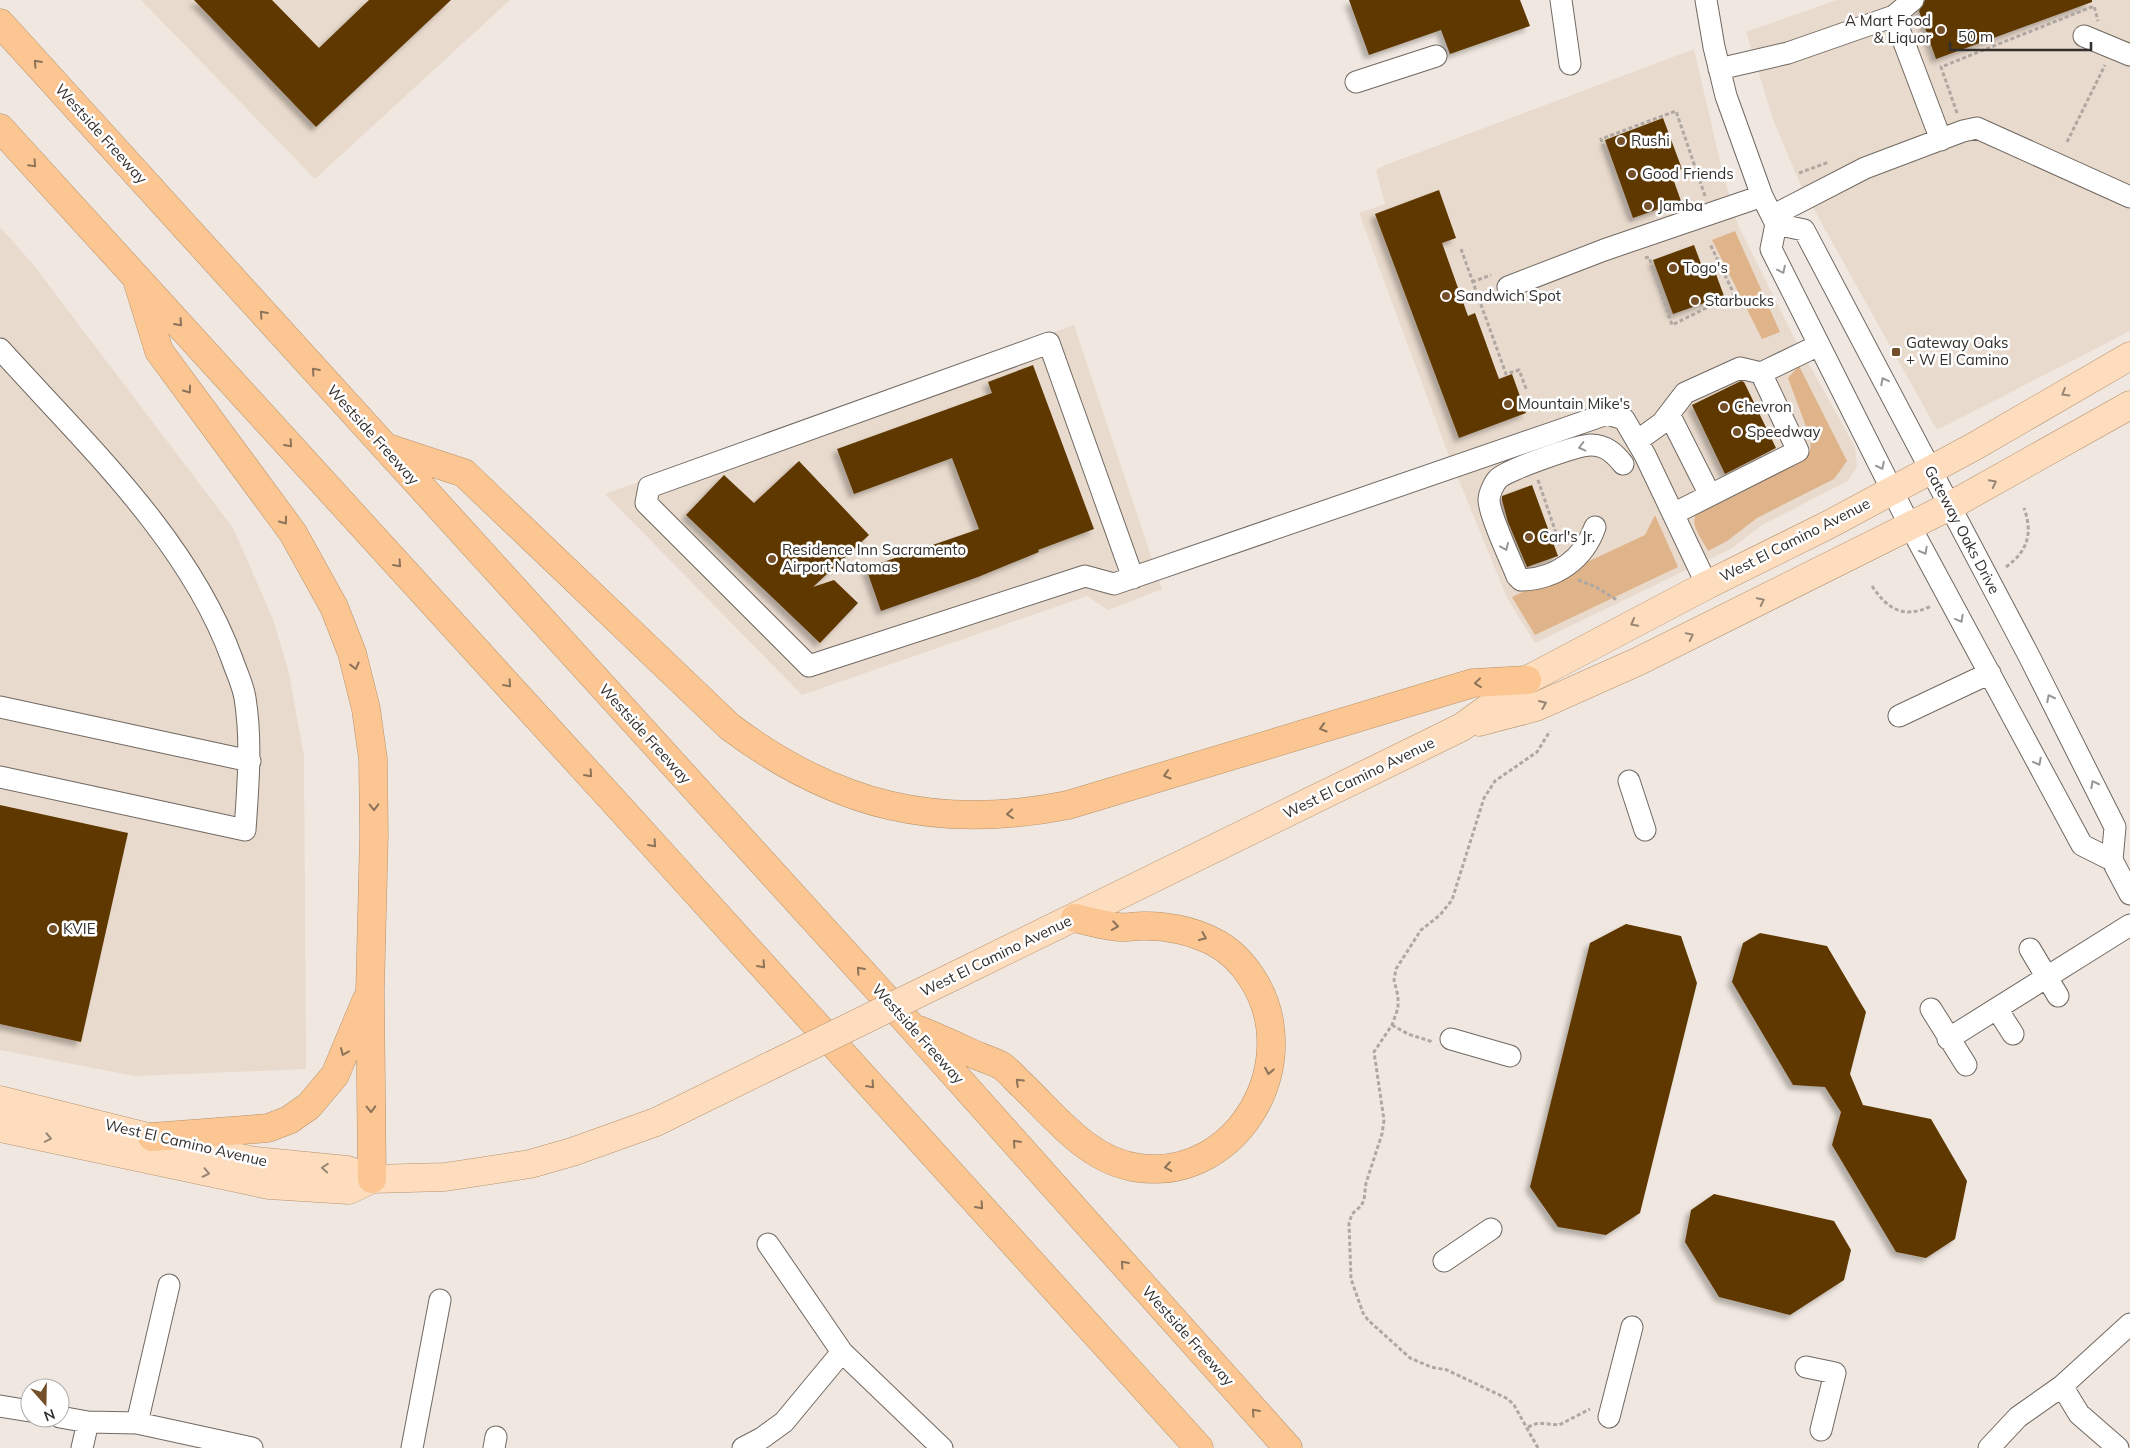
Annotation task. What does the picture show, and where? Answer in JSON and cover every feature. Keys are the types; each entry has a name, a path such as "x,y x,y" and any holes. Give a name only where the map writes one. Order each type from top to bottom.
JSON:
{"highway":[{"name":"Westside Freeway","path":"0,23 912,1027 1288,1448"},
{"path":"0,128 135,274 1199,1448"},
{"path":"135,274 158,351 293,533 334,607 352,653 366,709 374,758 370,991 372,1178"},
{"path":"383,446 464,473 730,726 763,752 836,790 898,808 943,814 988,816 1033,812 1068,805 1473,683 1527,680"},
{"path":"912,1027 1002,1066 1086,1146 1104,1158 1139,1168 1163,1169 1186,1164 1222,1145 1236,1132 1260,1098 1269,1076 1272,1034 1268,1012 1256,983 1247,970 1231,954 1216,943 1195,933 1156,926 1120,928 1075,918"},
{"path":"152,1137 268,1128 296,1116 322,1093 335,1075 370,991"}],"main road":[{"name":"West El Camino Avenue","path":"0,1100 255,1161 347,1170 372,1178 445,1177 487,1173 539,1162 656,1122 1462,727 1527,680 1707,585 1830,524 1930,470 2130,356"},
{"name":"West El Camino Avenue","path":"1462,727 1536,706 1639,661 1950,506 2130,405"},
{"name":"West El Camino Avenue","path":"0,1128 269,1186 349,1190 372,1178"}],"street":[{"path":"1561,0 1570,64"},
{"path":"1706,0 1719,69 1741,144 1774,220 1771,249 1910,526 2082,845 2112,860 2130,894"},
{"path":"1719,69 1788,53 1894,16 1913,0"},
{"path":"1894,16 1938,133"},
{"path":"2084,36 2122,51"},
{"path":"1356,82 1436,56"},
{"path":"1774,220 1865,168 1938,133 1977,128 2130,197"},
{"path":"1508,288 1622,244 1762,196"},
{"name":"Gateway Oaks Drive","path":"1774,220 1804,230 1950,506 2029,656 2115,827 2112,860"},
{"path":"1133,578 1050,343 649,487 646,503 809,666 1086,576 1114,584 1133,578 1607,414 1624,419 1637,441 1707,585"},
{"path":"1637,441 1662,423 1685,393 1740,368 1761,373 1819,345"},
{"path":"0,349 133,498 181,559 201,590 222,633 245,696 250,761 245,830 0,777"},
{"path":"1673,514 1798,451 1761,373"},
{"path":"1669,414 1710,495"},
{"path":"1595,527 1584,550 1567,566 1534,580 1521,580 1517,576 1488,501 1498,479 1519,468 1591,445 1610,450 1623,464"},
{"path":"1899,716 1990,673"},
{"path":"0,707 250,761"},
{"path":"1628,781 1645,830"},
{"path":"1948,1039 2130,925"},
{"path":"2030,948 2058,996"},
{"path":"1931,1009 1966,1065"},
{"path":"1997,1009 2013,1034"},
{"path":"1445,1042 1510,1056"},
{"path":"1444,1261 1491,1230"},
{"path":"768,1244 842,1352 942,1448"},
{"path":"137,1423 169,1285"},
{"path":"412,1448 440,1300"},
{"path":"1990,1448 2018,1417 2062,1386 2130,1324"},
{"path":"1609,1417 1632,1327"},
{"path":"743,1448 762,1438 784,1422 842,1352"},
{"path":"1806,1367 1835,1373 1821,1430"},
{"path":"2062,1386 2079,1414 2118,1448"},
{"path":"0,1406 20,1409"},
{"path":"70,1419 88,1422 137,1423 252,1448"},
{"path":"82,1448 88,1422"}],"path":[{"path":"1938,133 1958,118 1941,67 2094,6 2097,21 2105,25"},
{"path":"2067,142 2122,51"},
{"path":"1633,225 1601,139 1676,111 1706,199"},
{"path":"1799,173 1835,160"},
{"path":"1622,244 1632,262 1649,257 1672,325 1734,294 1710,244"},
{"path":"1461,249 1506,374 1519,370 1527,390"},
{"path":"1530,483 1538,480 1571,578 1596,587 1617,600"},
{"path":"2006,567 2019,556 2029,537 2028,519 2024,508"},
{"path":"1872,586 1888,606 1901,611 1912,613 1931,606"},
{"path":"1538,1448 1528,1427 1514,1405 1508,1400 1447,1370 1431,1367 1410,1358 1397,1348 1363,1313 1351,1279 1349,1266 1349,1223 1352,1214 1361,1206 1364,1200 1384,1120 1374,1052 1392,1025 1398,1008 1398,996 1394,980 1396,969 1422,930 1440,915 1452,900 1484,798 1495,781 1537,752 1550,731"},
{"path":"1392,1025 1408,1034 1445,1042"},
{"path":"1528,1427 1538,1423 1559,1425 1591,1408 1609,1417"}],"shaded area":[{"path":"141,0 510,0 315,179"},
{"path":"1837,0 2130,0 2130,331 1937,430 1802,188 1774,122 1746,32"},
{"path":"1694,49 1722,170 1738,225 1794,337 1855,447 1857,466 1848,481 1762,525 1732,548 1535,643 1507,598 1449,456 1359,213 1385,204 1376,170 1383,166"},
{"path":"0,227 32,263 233,528 273,619 288,669 304,756 306,1069 135,1076 0,1050"},
{"path":"1735,231 1780,332 1762,339 1712,240"},
{"path":"1074,325 1162,589 1108,610 1087,596 802,695 605,494"},
{"path":"1799,366 1847,461 1834,479 1757,518 1727,541 1708,551 1694,522 1695,516 1703,505 1810,452 1811,440 1788,378"},
{"path":"1655,515 1678,567 1535,635 1512,597 1645,535"}],"building":[{"path":"194,0 272,0 319,48 369,0 451,0 316,127"},
{"path":"1349,0 1520,0 1530,26 1450,54 1441,30 1369,55"},
{"path":"1925,0 2092,0 2092,2 1936,59 1919,11"},
{"path":"1663,118 1682,169 1671,173 1681,201 1633,218 1605,140"},
{"path":"1439,190 1456,238 1442,243 1468,316 1475,313 1499,379 1512,374 1526,413 1459,438 1375,214"},
{"path":"1694,245 1703,269 1713,266 1724,296 1673,314 1653,260"},
{"path":"1033,365 1094,529 1038,550 1039,552 978,577 881,611 866,568 979,529 952,458 854,494 837,449 992,393 988,382"},
{"path":"1741,381 1744,382 1776,448 1725,474 1692,405"},
{"name":"Residence Inn Sacramento Airport Natomas","path":"799,461 869,535 813,587 834,580 858,603 820,643 686,515 724,475 754,503"},
{"path":"1532,485 1558,556 1527,567 1508,522 1502,496"},
{"name":"KVIE","path":"0,805 128,833 81,1042 0,1024"},
{"path":"1626,924 1681,936 1697,983 1640,1213 1606,1235 1558,1227 1530,1187 1590,943"},
{"path":"1760,933 1827,946 1866,1012 1850,1074 1863,1105 1931,1119 1967,1181 1955,1239 1926,1258 1896,1252 1832,1145 1841,1112 1825,1087 1793,1085 1732,982 1743,943"},
{"path":"1714,1194 1834,1221 1851,1250 1844,1280 1790,1315 1719,1297 1685,1242 1691,1210"}],"place":[{"name":"A Mart Food & Liquor","path":"1941,30"},
{"name":"Rushi","path":"1621,141"},
{"name":"Good Friends","path":"1632,174"},
{"name":"Jamba","path":"1648,206"},
{"name":"Togo's","path":"1673,268"},
{"name":"Sandwich Spot","path":"1446,296"},
{"name":"Starbucks","path":"1695,301"},
{"name":"Gateway Oaks + W El Camino","path":"1896,352"},
{"name":"Mountain Mike's","path":"1508,404"},
{"name":"Chevron","path":"1724,407"},
{"name":"Speedway","path":"1737,432"},
{"name":"Carl's Jr.","path":"1529,537"},
{"name":"Residence Inn Sacramento Airport Natomas","path":"772,559"},
{"name":"KVIE","path":"53,929"}]}
